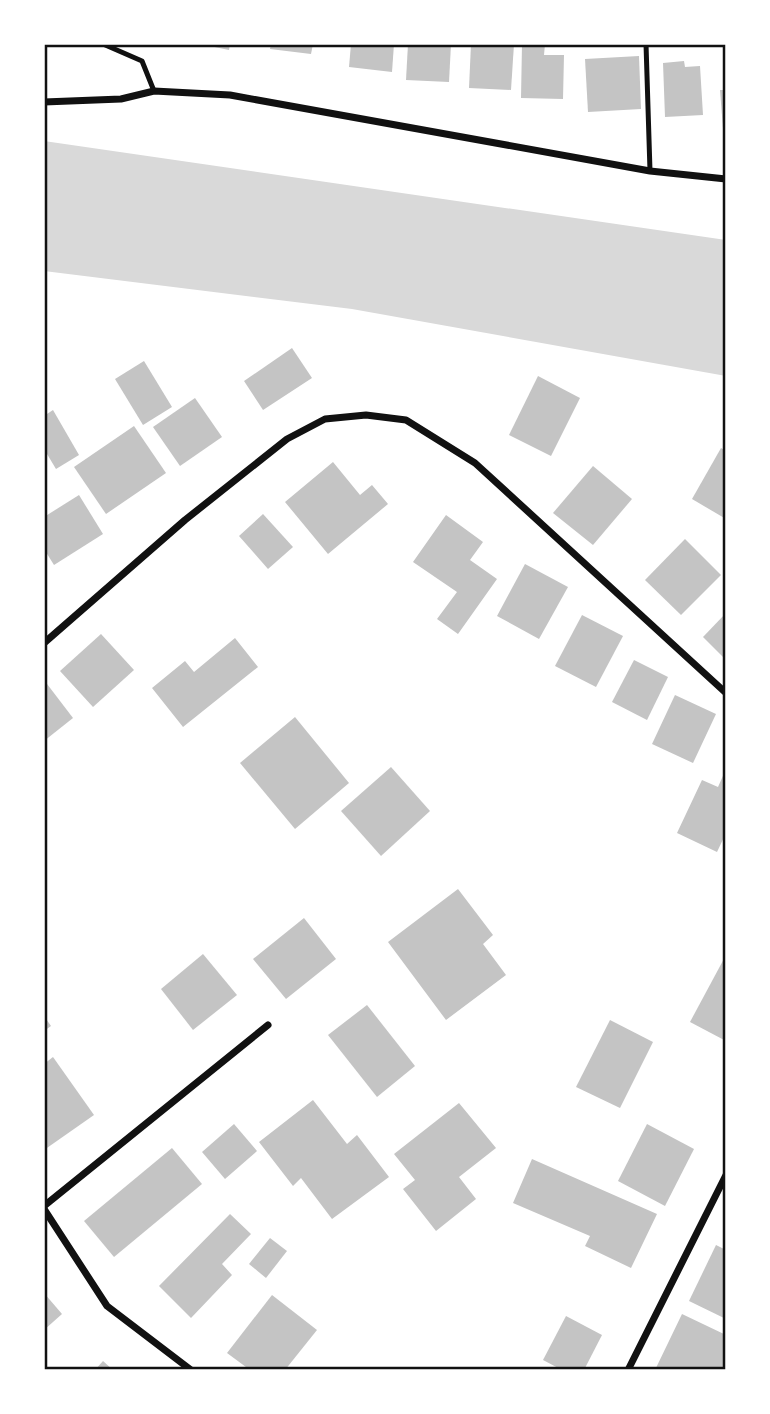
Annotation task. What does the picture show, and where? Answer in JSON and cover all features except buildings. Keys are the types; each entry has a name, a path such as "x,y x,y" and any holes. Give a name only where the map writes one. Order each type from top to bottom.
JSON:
{"street":[{"path":"44,102 121,99 154,91 229,95 650,171 726,179"},
{"path":"44,643 185,520 287,439 324,419 366,415 406,420 475,463 726,693"},
{"path":"191,1370 107,1306 44,1208 268,1025"},
{"path":"628,1370 726,1175"}],"lane":[{"path":"103,44 142,61 154,91"},
{"path":"646,44 650,171"}],"shaded area":[{"path":"44,141 726,240 726,376 352,309 44,271"}]}
